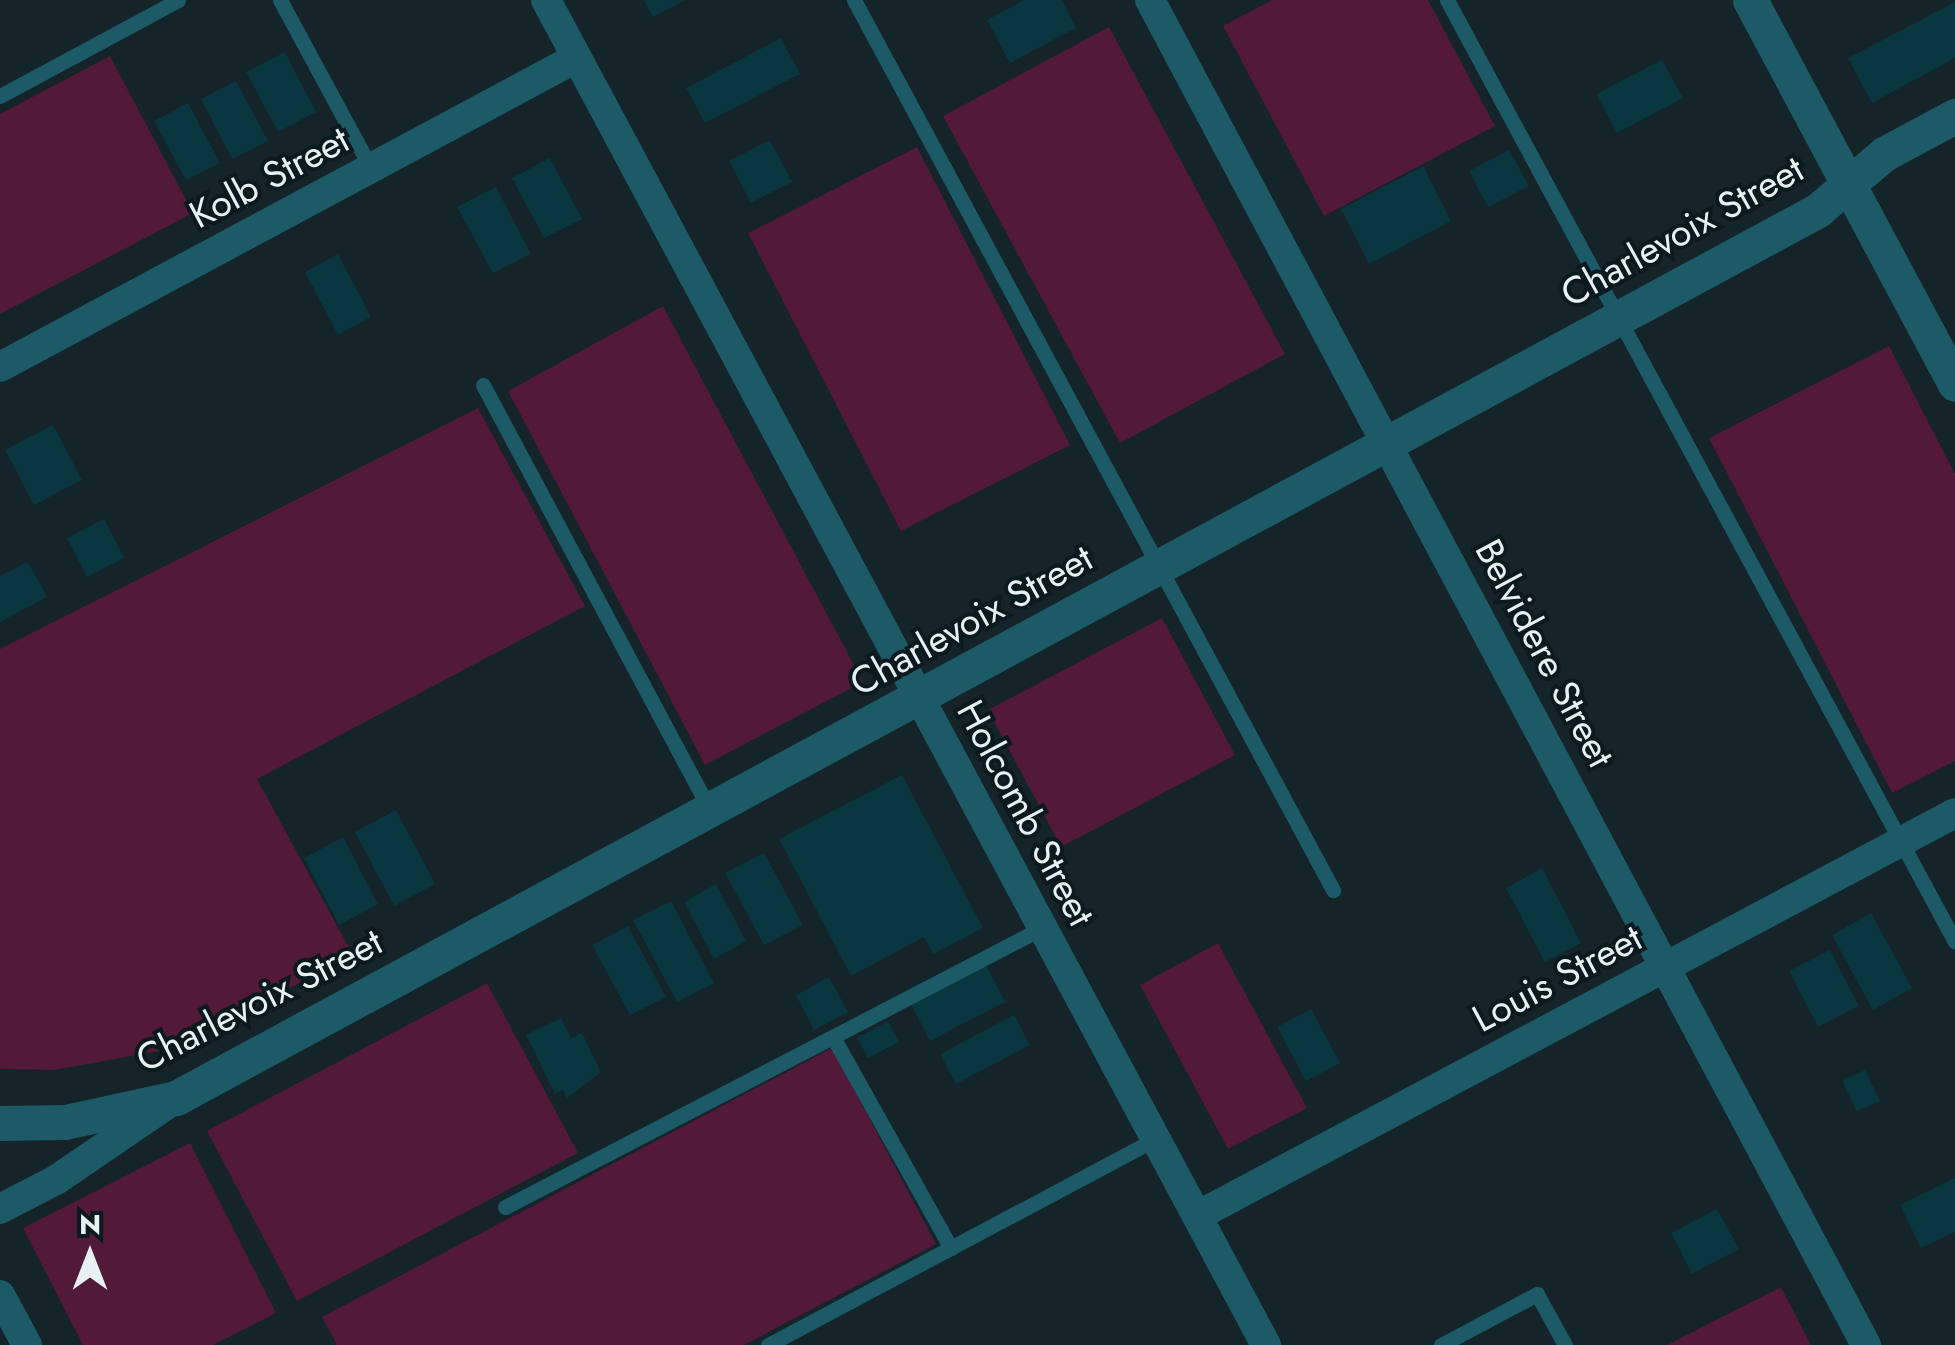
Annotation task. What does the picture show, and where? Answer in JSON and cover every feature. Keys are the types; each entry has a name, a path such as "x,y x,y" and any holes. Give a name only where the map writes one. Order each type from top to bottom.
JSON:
{"street":[{"name":"Holcomb Street","path":"546,0 1266,1345"},
{"name":"Belvidere Street","path":"1150,0 1866,1345"},
{"path":"1750,0 1955,384"},
{"name":"Kolb Street","path":"0,366 576,58"},
{"name":"Charlevoix Street","path":"0,1123 65,1122 176,1098 919,699 1007,643 1156,567 1818,210 1884,154 1955,116"},
{"name":"Louis Street","path":"1197,1216 1955,813"},
{"path":"0,1209 56,1180 176,1098"},
{"path":"0,1295 26,1345"}],"lane":[{"path":"0,96 178,0"},
{"path":"280,0 370,168"},
{"path":"854,0 1333,890"},
{"path":"1447,0 1955,942"},
{"path":"483,386 710,811"},
{"path":"505,1207 1042,928"},
{"path":"833,1037 952,1248"},
{"path":"768,1345 1156,1139"},
{"path":"1441,1345 1537,1294 1565,1345"}],"shaded area":[{"path":"1272,0 1428,0 1495,126 1324,216 1223,26"},
{"path":"1109,27 1285,354 1120,443 943,116"},
{"path":"110,56 193,213 0,314 0,114"},
{"path":"917,147 1070,445 901,531 748,233"},
{"path":"663,306 863,682 705,765 508,391"},
{"path":"1889,346 1955,474 1955,761 1892,793 1709,438"},
{"path":"478,408 585,606 257,779 353,955 175,1048 55,1070 0,1069 0,649"},
{"path":"1162,618 1235,755 1061,847 988,710"},
{"path":"1218,943 1307,1108 1228,1149 1140,985"},
{"path":"487,983 578,1153 297,1301 207,1131"},
{"path":"832,1048 936,1244 744,1345 337,1345 322,1317"},
{"path":"190,1143 276,1313 213,1345 83,1345 23,1228"},
{"path":"1781,1287 1811,1345 1667,1345"}],"building":[{"path":"644,0 685,0 653,17"},
{"path":"1024,0 1062,0 1076,28 1010,63 987,20"},
{"path":"1955,2 1955,58 1872,103 1848,58"},
{"path":"781,38 800,74 705,123 686,88"},
{"path":"285,52 316,112 278,132 246,72"},
{"path":"1662,60 1683,98 1617,133 1596,94"},
{"path":"236,81 268,141 232,159 201,99"},
{"path":"188,103 220,163 186,180 154,121"},
{"path":"770,140 792,182 751,203 729,161"},
{"path":"1509,150 1529,186 1488,207 1469,171"},
{"path":"550,158 582,219 544,238 512,178"},
{"path":"1423,166 1451,221 1369,264 1341,209"},
{"path":"496,187 531,254 493,273 457,207"},
{"path":"338,254 371,317 338,335 305,272"},
{"path":"53,425 82,480 34,505 5,450"},
{"path":"104,519 124,558 87,577 67,538"},
{"path":"28,562 47,597 0,622 0,576"},
{"path":"902,775 983,928 933,954 924,937 851,976 779,839"},
{"path":"396,810 435,884 394,906 355,832"},
{"path":"343,837 378,904 339,925 304,858"},
{"path":"764,853 803,925 764,945 725,873"},
{"path":"1542,868 1581,943 1545,962 1506,888"},
{"path":"716,884 746,941 714,959 684,902"},
{"path":"671,901 714,983 677,1002 633,920"},
{"path":"1871,913 1912,988 1873,1010 1832,935"},
{"path":"628,926 666,997 630,1015 592,945"},
{"path":"1830,950 1859,1006 1818,1027 1789,971"},
{"path":"986,965 1005,1002 930,1041 911,1004"},
{"path":"829,977 848,1012 814,1030 796,995"},
{"path":"1311,1009 1340,1063 1306,1081 1277,1027"},
{"path":"1014,1015 1030,1045 956,1084 940,1054"},
{"path":"561,1018 571,1038 582,1033 601,1072 567,1098 563,1090 555,1094 526,1035"},
{"path":"888,1021 899,1042 868,1058 857,1038"},
{"path":"1865,1070 1880,1101 1857,1111 1842,1081"},
{"path":"1955,1178 1955,1232 1921,1248 1900,1205"},
{"path":"1717,1209 1739,1249 1692,1274 1671,1233"}]}
